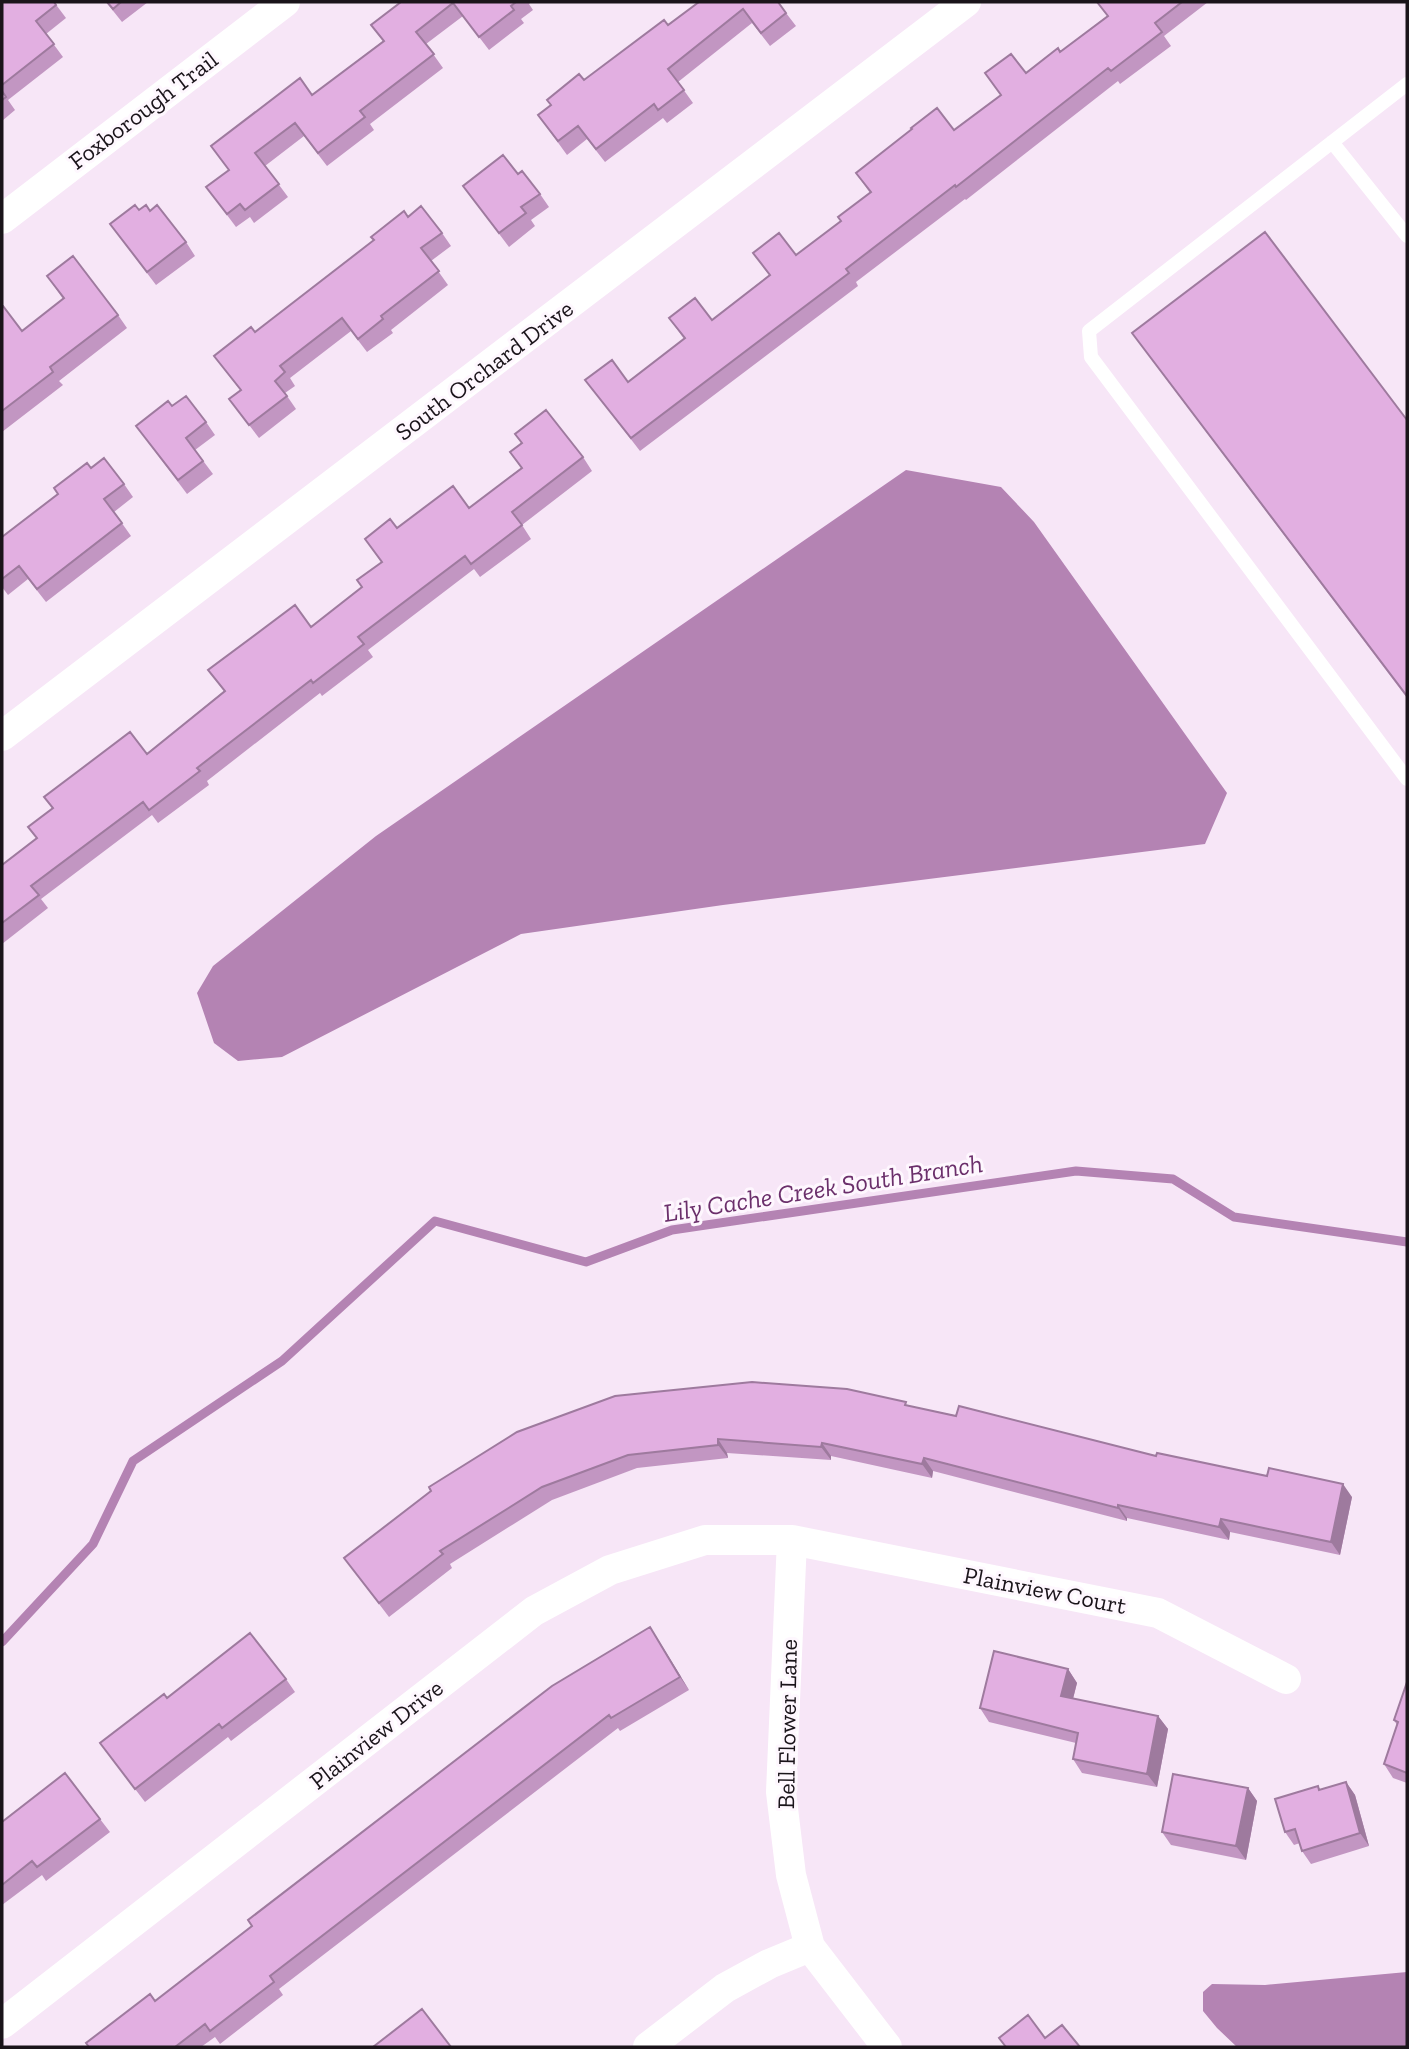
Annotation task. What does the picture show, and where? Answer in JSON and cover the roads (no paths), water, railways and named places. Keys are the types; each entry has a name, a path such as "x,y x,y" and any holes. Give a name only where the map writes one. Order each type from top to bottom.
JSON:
{"street":[{"name":"Foxborough Trail","path":"2,219 285,2"},
{"name":"South Orchard Drive","path":"2,737 966,2"},
{"name":"Plainview Drive","path":"2,2024 534,1611 610,1570 705,1540 792,1540"},
{"name":"Plainview Court","path":"792,1540 1158,1613 1286,1679"},
{"name":"Bell Flower Lane","path":"792,1540 781,1792 791,1875 810,1947 887,2047"},
{"path":"648,2047 725,1988 769,1964 810,1947"}],"lane":[{"path":"1407,84 1088,331 1091,356 1407,779"},
{"path":"1332,142 1407,236"}],"waterway":[{"name":"Lily Cache Creek South Branch","path":"2,1642 93,1544 133,1461 282,1361 435,1221 586,1262 672,1230 1076,1171 1173,1179 1234,1217 1407,1242"}]}
